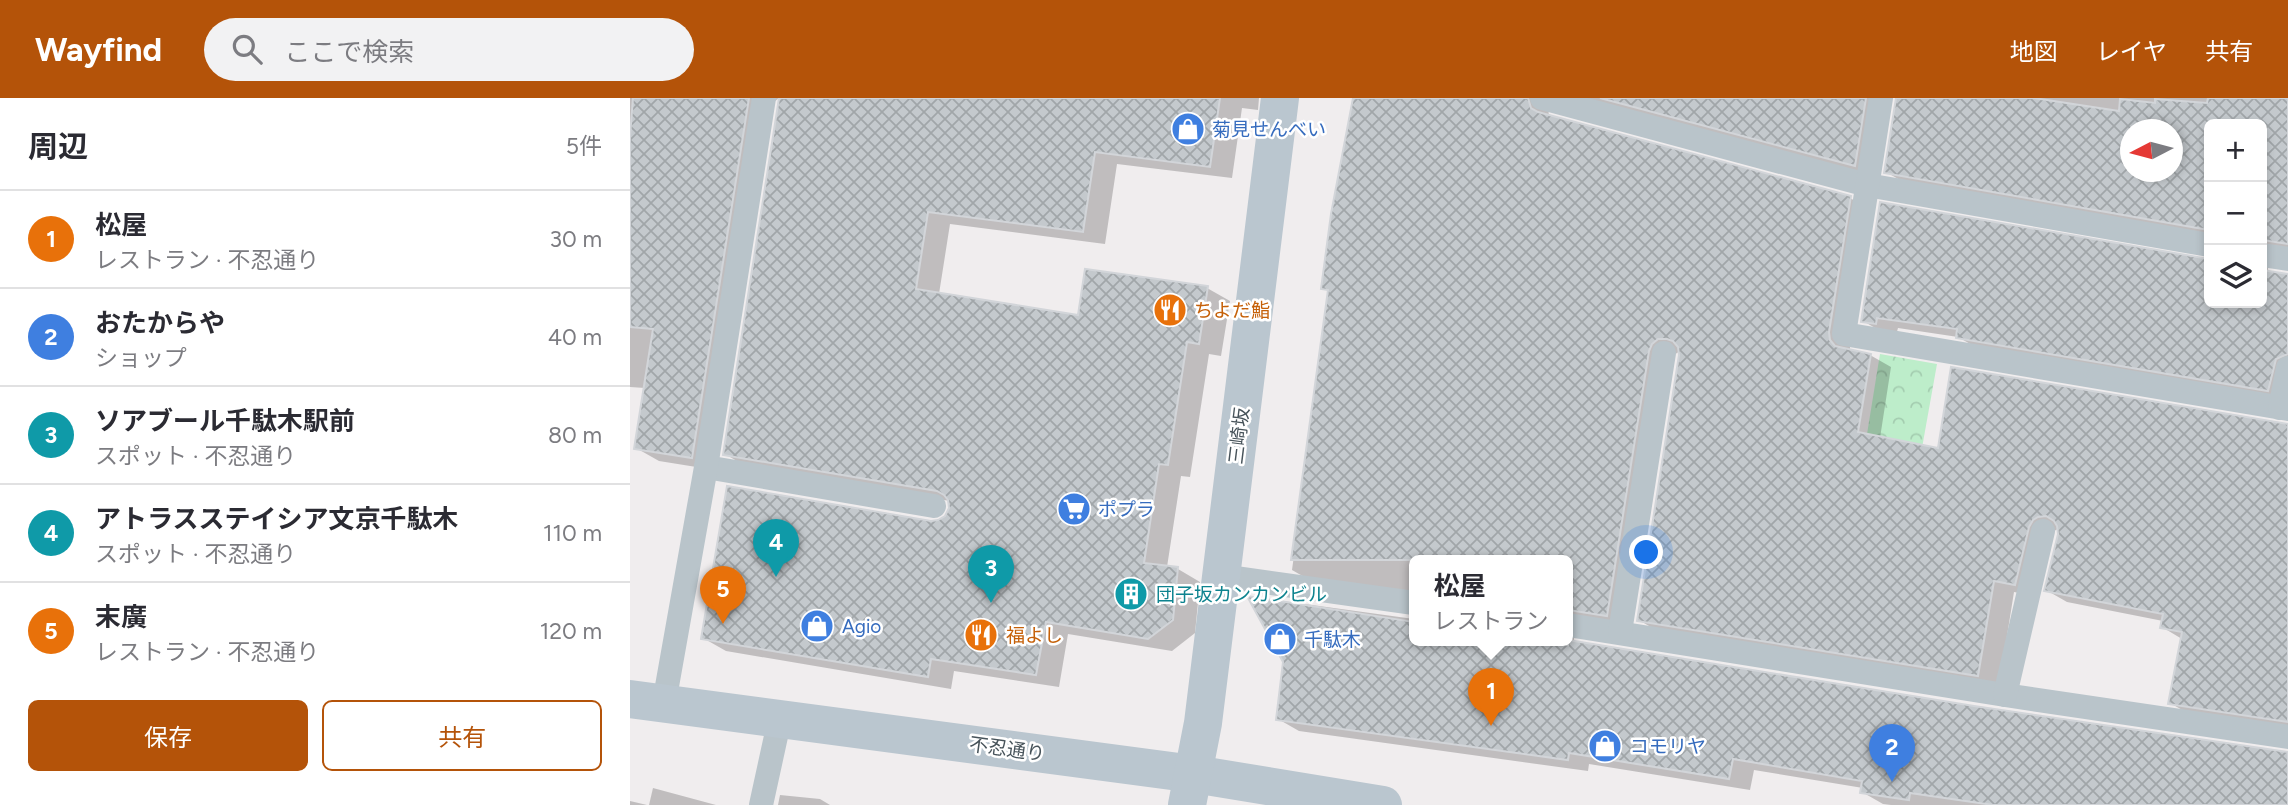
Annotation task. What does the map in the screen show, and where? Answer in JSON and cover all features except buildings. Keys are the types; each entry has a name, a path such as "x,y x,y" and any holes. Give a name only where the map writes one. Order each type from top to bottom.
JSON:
{"main road":[{"name":"三崎坂","path":"1190,790 1221,576 1280,98"},
{"name":"不忍通り","path":"647,701 780,718 1190,790 1383,805"}],"lane":[{"path":"647,701 706,467 764,98"},
{"path":"1542,98 1867,185 2204,245"},
{"path":"1881,98 1844,334 2284,408 2288,368"},
{"path":"2267,256 2288,259"},
{"path":"1620,632 1664,353"},
{"path":"706,467 934,506"},
{"path":"2005,695 2043,531"},
{"path":"1221,576 1409,602"},
{"path":"1573,626 2288,737"},
{"path":"761,805 780,718"}],"green space":[{"path":"1880,354 1937,364 1910,515 1855,508"}],"place":[{"name":"菊見せんべい","path":"1188,129"},
{"name":"ちよだ鮨","path":"1170,310"},
{"name":"ポプラ","path":"1074,509"},
{"name":"アトラスステイシア文京千駄木","path":"776,577"},
{"name":"団子坂カンカンビル","path":"1131,594"},
{"name":"ソアブール千駄木駅前","path":"991,603"},
{"name":"末廣","path":"723,624"},
{"name":"Agio","path":"817,626"},
{"name":"福よし","path":"981,635"},
{"name":"千駄木","path":"1280,639"},
{"name":"松屋","path":"1491,726"},
{"name":"コモリヤ","path":"1605,746"},
{"name":"おたからや","path":"1892,782"}]}
